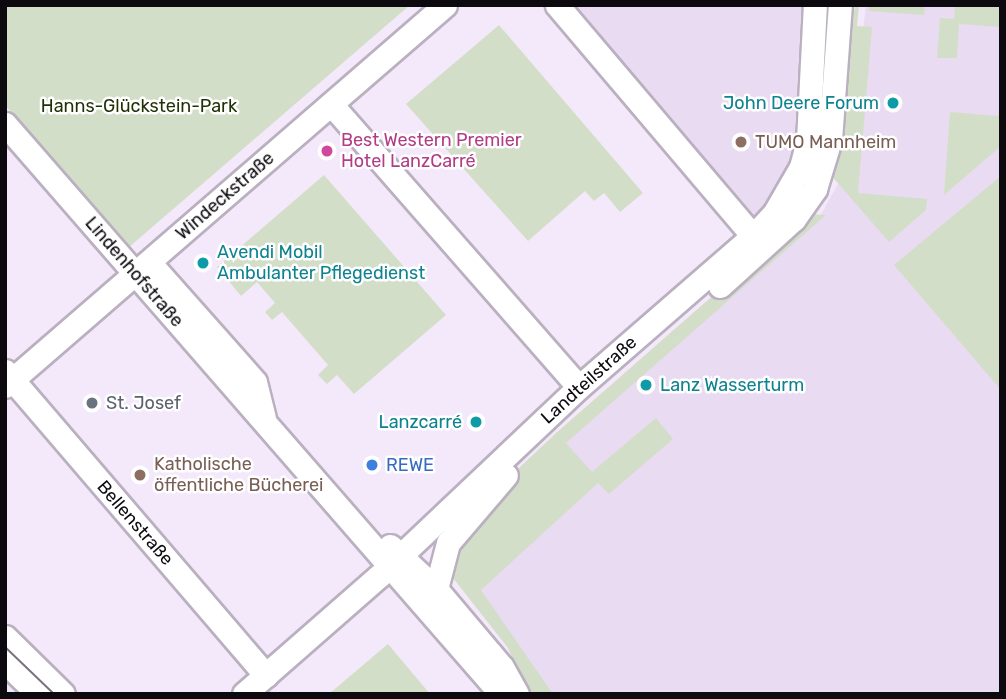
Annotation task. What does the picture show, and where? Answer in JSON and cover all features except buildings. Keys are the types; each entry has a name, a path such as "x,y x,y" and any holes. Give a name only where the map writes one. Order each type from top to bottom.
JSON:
{"street":[{"name":"Windeckstraße","path":"8,379 142,268 445,5"},
{"path":"557,5 753,236"},
{"name":"Landteilstraße","path":"244,694 396,560 579,387 753,236 779,205 801,167 811,113 815,5"},
{"name":"Landteilstraße","path":"436,589 448,543 497,483 765,248 805,204 815,189 830,140 840,5"},
{"path":"331,104 579,387"},
{"name":"Lindenhofstraße","path":"5,124 142,268 264,420 353,519 396,560 501,694"},
{"name":"Bellenstraße","path":"8,379 266,675"},
{"path":"396,560 436,589 502,667 517,694"},
{"path":"5,637 63,694"},
{"path":"5,662 38,694"}],"shaded area":[{"path":"561,5 811,5 801,156 754,230"},
{"path":"866,5 1001,7 1001,694 550,694 466,583 564,441 818,220 840,180 850,144"}],"green space":[{"name":"Hanns-Glückstein-Park","path":"5,5 410,5 128,248 5,105"},
{"path":"855,5 859,5 857,26 872,27 858,193 927,199 926,210 889,242 829,173"},
{"path":"869,5 925,5 924,15 869,11"},
{"path":"955,5 1001,7 1001,27 959,24 957,58 937,58 940,18 954,19"},
{"path":"499,25 643,193 620,212 604,193 594,201 585,191 528,241 406,104"},
{"path":"1001,99 1001,146 944,195 950,112 998,116"},
{"path":"324,175 446,315 354,394 337,375 327,384 318,375 328,365 282,312 272,320 265,312 275,303 257,282 241,296 217,267"},
{"path":"1001,176 1001,390 894,265"},
{"path":"806,214 826,215 566,443 592,472 656,418 673,439 609,494 598,483 481,590 553,694 528,694 508,648 453,578 452,562 463,537 519,468 555,434"},
{"path":"388,644 430,694 329,694 382,649"}],"tram line":[{"path":"5,647 54,694"}],"place":[{"name":"John Deere Forum","path":"893,103"},
{"name":"TUMO Mannheim","path":"741,142"},
{"name":"Best Western Premier Hotel LanzCarré","path":"327,151"},
{"name":"Avendi Mobil Ambulanter Pflegedienst","path":"203,263"},
{"name":"Lanz Wasserturm","path":"646,385"},
{"name":"St. Josef","path":"92,403"},
{"name":"Lanzcarré","path":"476,422"},
{"name":"REWE","path":"372,465"},
{"name":"Katholische öffentliche Bücherei","path":"140,475"}]}
